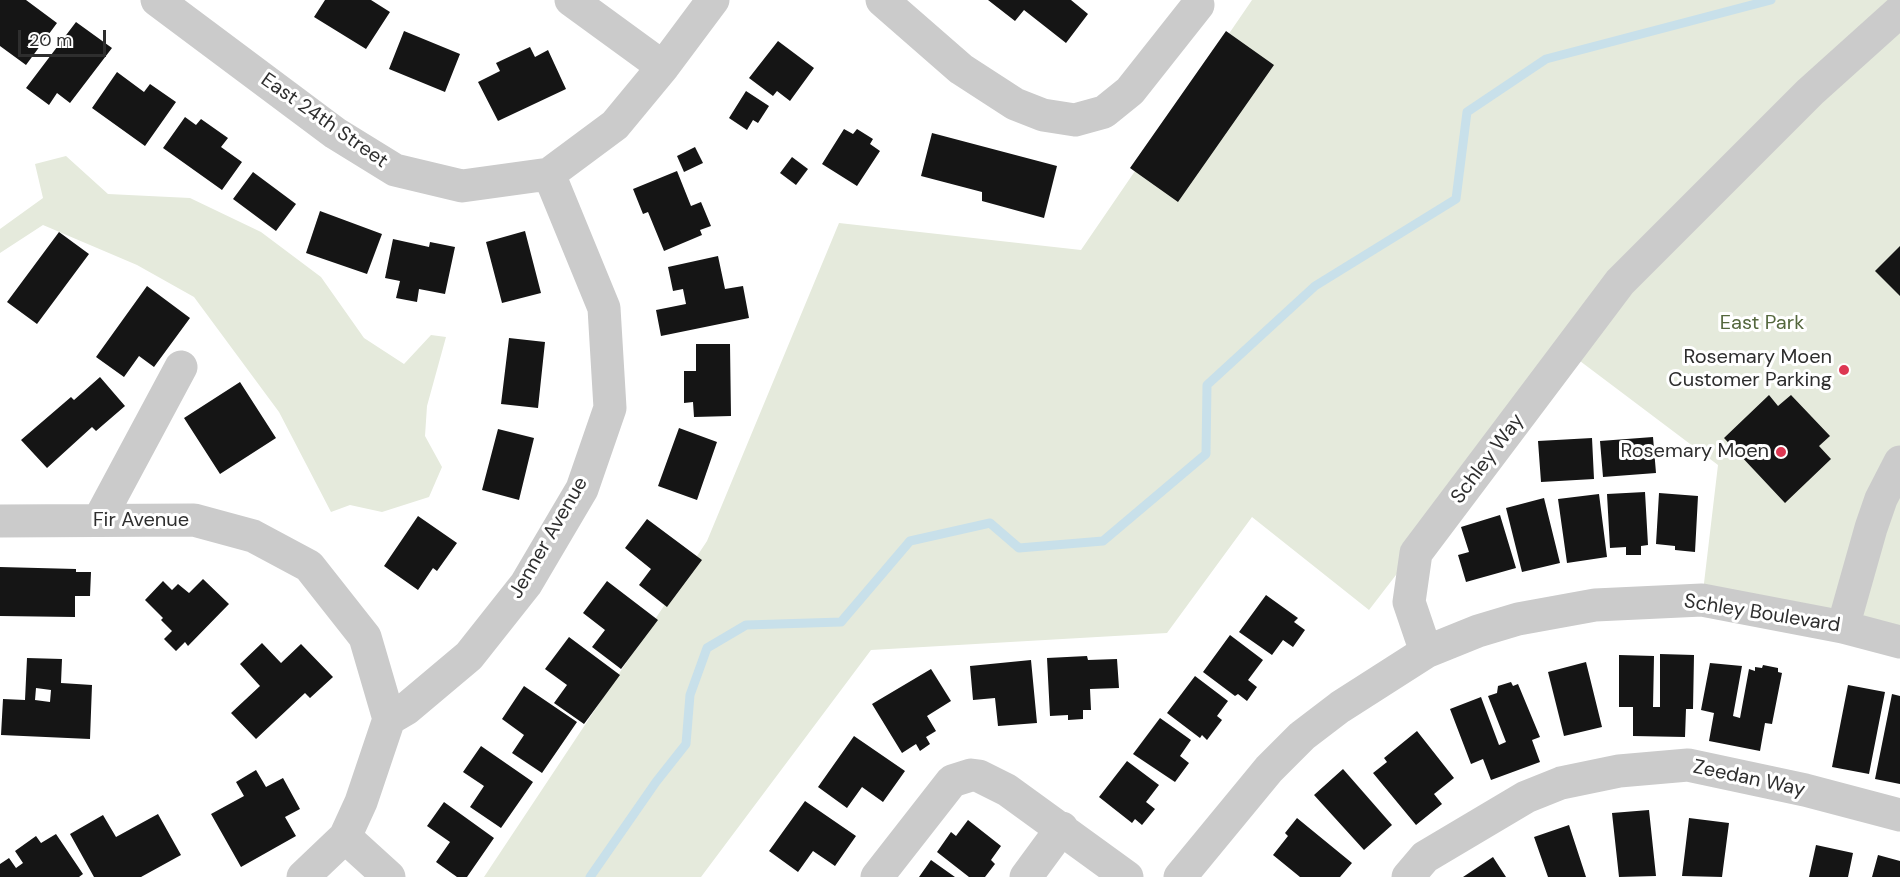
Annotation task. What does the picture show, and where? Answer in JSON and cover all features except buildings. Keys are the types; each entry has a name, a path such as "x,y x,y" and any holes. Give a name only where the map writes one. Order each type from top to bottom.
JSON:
{"street":[{"name":"East 24th Street","path":"157,0 335,133 396,170 462,186 549,174"},
{"path":"571,0 663,67"},
{"path":"549,174 615,125 663,67 713,0"},
{"path":"882,0 961,69 1015,104 1043,115 1075,120 1104,112 1130,91 1198,5"},
{"name":"Schley Way","path":"1426,652 1409,602 1416,553 1620,282 1810,92 1900,11"},
{"name":"Jenner Avenue","path":"389,719 406,709 469,656 526,584 582,489 610,408 604,308 549,174"},
{"path":"99,520 182,367"},
{"path":"1843,627 1881,499 1900,462"},
{"name":"Fir Avenue","path":"0,521 194,520 253,536 309,566 365,637 389,719"},
{"name":"Schley Boulevard","path":"1180,877 1269,769 1302,736 1340,706 1426,652 1478,631 1518,619 1595,605 1668,599 1702,600 1843,627 1900,642"},
{"path":"303,877 345,837 362,802 389,719"},
{"name":"Zeedan Way","path":"1408,877 1425,857 1526,797 1561,783 1619,771 1688,765 1804,790 1900,815"},
{"path":"877,877 952,781 979,776 1007,790 1127,877"},
{"path":"1026,877 1062,828"},
{"path":"345,837 389,877"}],"green space":[{"name":"East Park","path":"1252,0 1900,0 1900,642 1702,600 1718,465 1568,352 1369,610 1252,517 1167,633 871,650 701,877 484,877 707,541 839,223 1081,250"},
{"path":"66,156 108,194 190,198 261,232 321,277 364,338 404,364 431,335 446,337 427,406 425,436 442,467 429,497 382,512 350,505 331,512 279,412 194,297 137,265 43,225 0,253 0,229 43,198 35,164"}],"waterway":[{"path":"590,877 656,782 686,744 690,695 707,648 746,625 841,622 910,541 990,523 1019,548 1103,541 1206,454 1207,385 1315,286 1456,199 1467,112 1546,59 1771,0"}],"place":[{"name":"Rosemary Moen Customer Parking","path":"1844,370"},
{"name":"Rosemary Moen","path":"1781,452"}]}
